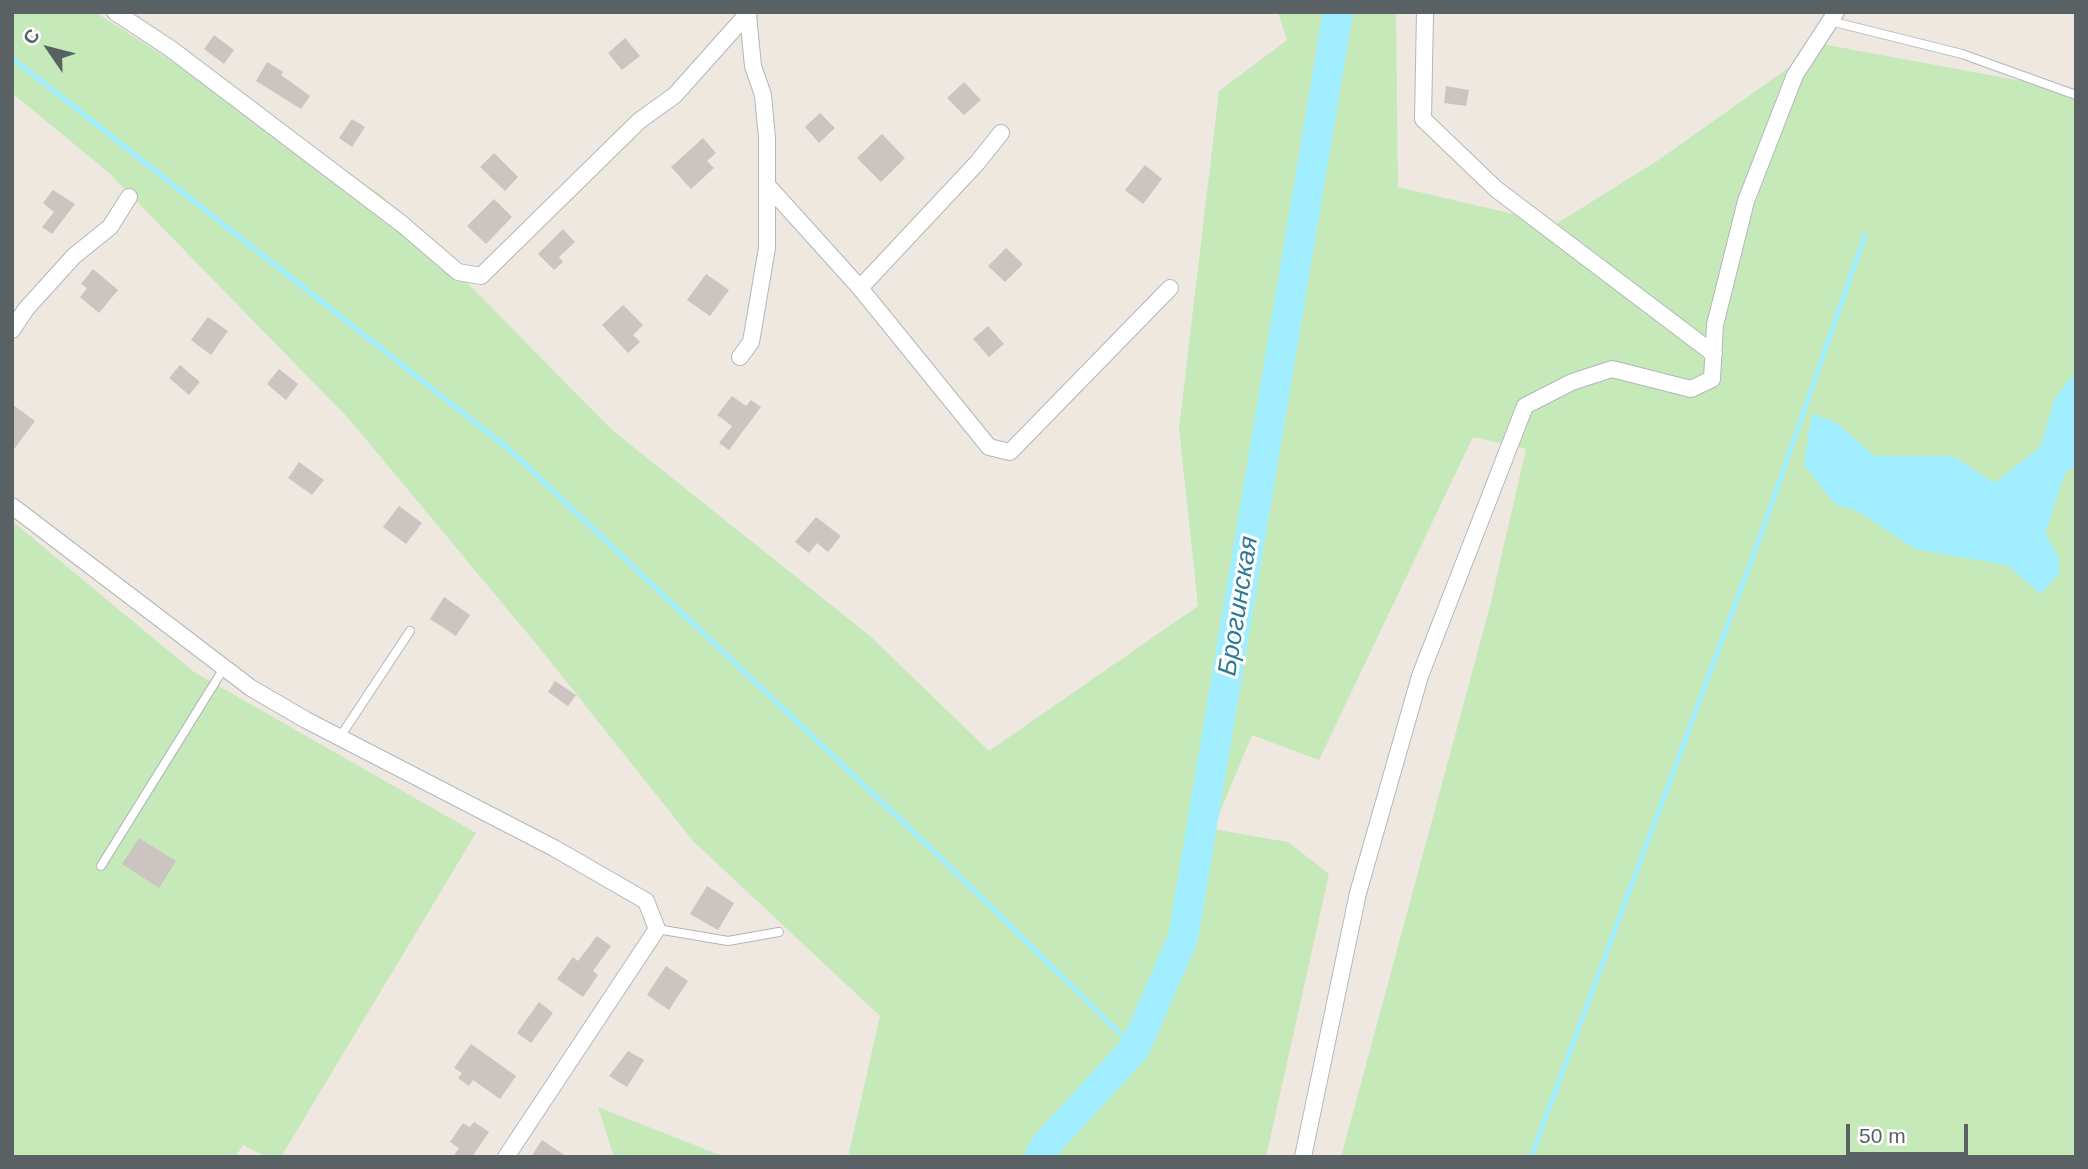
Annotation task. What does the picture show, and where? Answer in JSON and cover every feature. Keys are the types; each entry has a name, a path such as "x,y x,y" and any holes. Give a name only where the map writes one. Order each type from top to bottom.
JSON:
{"street":[{"path":"115,12 172,48 402,223 458,272 481,276 639,121 675,95 749,13"},
{"path":"1425,12 1423,119 1496,190 1714,354"},
{"path":"740,357 751,342 767,248 768,186 763,95 753,66 749,13"},
{"path":"1303,1157 1358,893 1420,676 1525,405 1572,382 1612,369 1691,388 1712,379 1715,325 1746,201 1795,75 1833,17"},
{"path":"860,288 977,163 1000,133"},
{"path":"768,186 860,288 989,447 1010,452 1170,288"},
{"path":"12,330 26,309 74,256 110,227 129,197"},
{"path":"12,506 251,688 554,848 646,901 657,929 506,1157"}],"lane":[{"path":"1833,17 1962,54 2076,95"},
{"path":"340,737 410,631"},
{"path":"101,866 224,668"},
{"path":"657,929 728,941 779,932"}],"green space":[{"path":"12,12 95,12 380,194 612,430 870,636 989,751 1198,606 1179,428 1219,91 1287,40 1278,12 1396,12 1398,187 1556,224 1657,161 1822,44 2076,91 2076,1157 1341,1157 1490,606 1526,449 1473,437 1319,760 1252,735 1213,829 1288,842 1329,874 1266,1157 848,1157 880,1016 693,841 538,646 349,419 108,172 12,93"},
{"path":"12,521 194,672 476,833 281,1157 266,1157 243,1145 235,1157 12,1157"},
{"path":"598,1107 725,1157 614,1157"}],"water":[{"path":"2076,371 2076,466 2065,473 2045,533 2059,558 2059,573 2041,594 2007,565 1915,549 1856,510 1835,504 1804,465 1812,414 1835,422 1875,456 1952,456 1995,483 2041,446 2055,398"}],"building":[{"path":"214,35 234,50 224,64 204,49"},
{"path":"625,38 640,56 622,70 608,53"},
{"path":"267,62 310,96 301,109 256,81"},
{"path":"964,82 981,100 964,115 947,98"},
{"path":"1446,86 1469,90 1466,106 1444,103"},
{"path":"820,113 835,128 819,143 805,127"},
{"path":"352,119 365,127 352,147 339,138"},
{"path":"882,134 905,158 881,182 857,158"},
{"path":"703,138 716,153 707,161 714,168 691,189 671,167"},
{"path":"494,153 518,177 505,191 480,167"},
{"path":"1145,165 1162,179 1143,204 1125,190"},
{"path":"53,190 75,204 52,234 42,227 54,212 43,203"},
{"path":"494,199 512,217 486,244 467,226"},
{"path":"563,229 575,242 559,257 563,262 554,270 538,254"},
{"path":"1006,248 1023,264 1005,282 988,266"},
{"path":"93,269 118,290 99,313 80,297 87,288 81,284"},
{"path":"706,274 729,290 710,316 687,300"},
{"path":"623,305 643,325 633,335 640,342 628,353 602,325"},
{"path":"208,317 228,331 211,355 191,340"},
{"path":"988,326 1004,344 989,357 973,339"},
{"path":"180,365 200,382 189,395 169,378"},
{"path":"279,369 298,384 286,400 267,384"},
{"path":"732,396 746,406 751,400 761,407 729,450 719,443 732,426 717,415"},
{"path":"12,404 35,421 12,452"},
{"path":"299,462 324,480 312,495 288,478"},
{"path":"399,506 422,523 406,544 383,527"},
{"path":"816,517 841,536 828,552 817,543 809,553 795,542"},
{"path":"444,597 470,615 456,636 430,619"},
{"path":"555,681 576,695 568,706 548,692"},
{"path":"139,838 176,861 159,888 122,864"},
{"path":"707,886 734,903 718,930 690,914"},
{"path":"597,936 611,946 593,971 598,975 583,997 557,979 573,957 578,961"},
{"path":"666,966 688,981 669,1010 647,995"},
{"path":"539,1002 553,1013 531,1043 517,1033"},
{"path":"471,1044 516,1076 500,1099 473,1080 469,1086 458,1078 462,1073 454,1068"},
{"path":"628,1051 644,1060 627,1087 609,1076"},
{"path":"474,1122 489,1132 472,1157 453,1157 459,1148 450,1142 463,1123 470,1127"},
{"path":"542,1140 567,1157 531,1157"}],"waterway":[{"name":"Брогинская","path":"1039,1157 1045,1146 1135,1048 1183,938 1338,12"},
{"path":"12,58 509,449 943,860 1135,1048"},
{"path":"1531,1157 1764,526 1865,235"}]}
